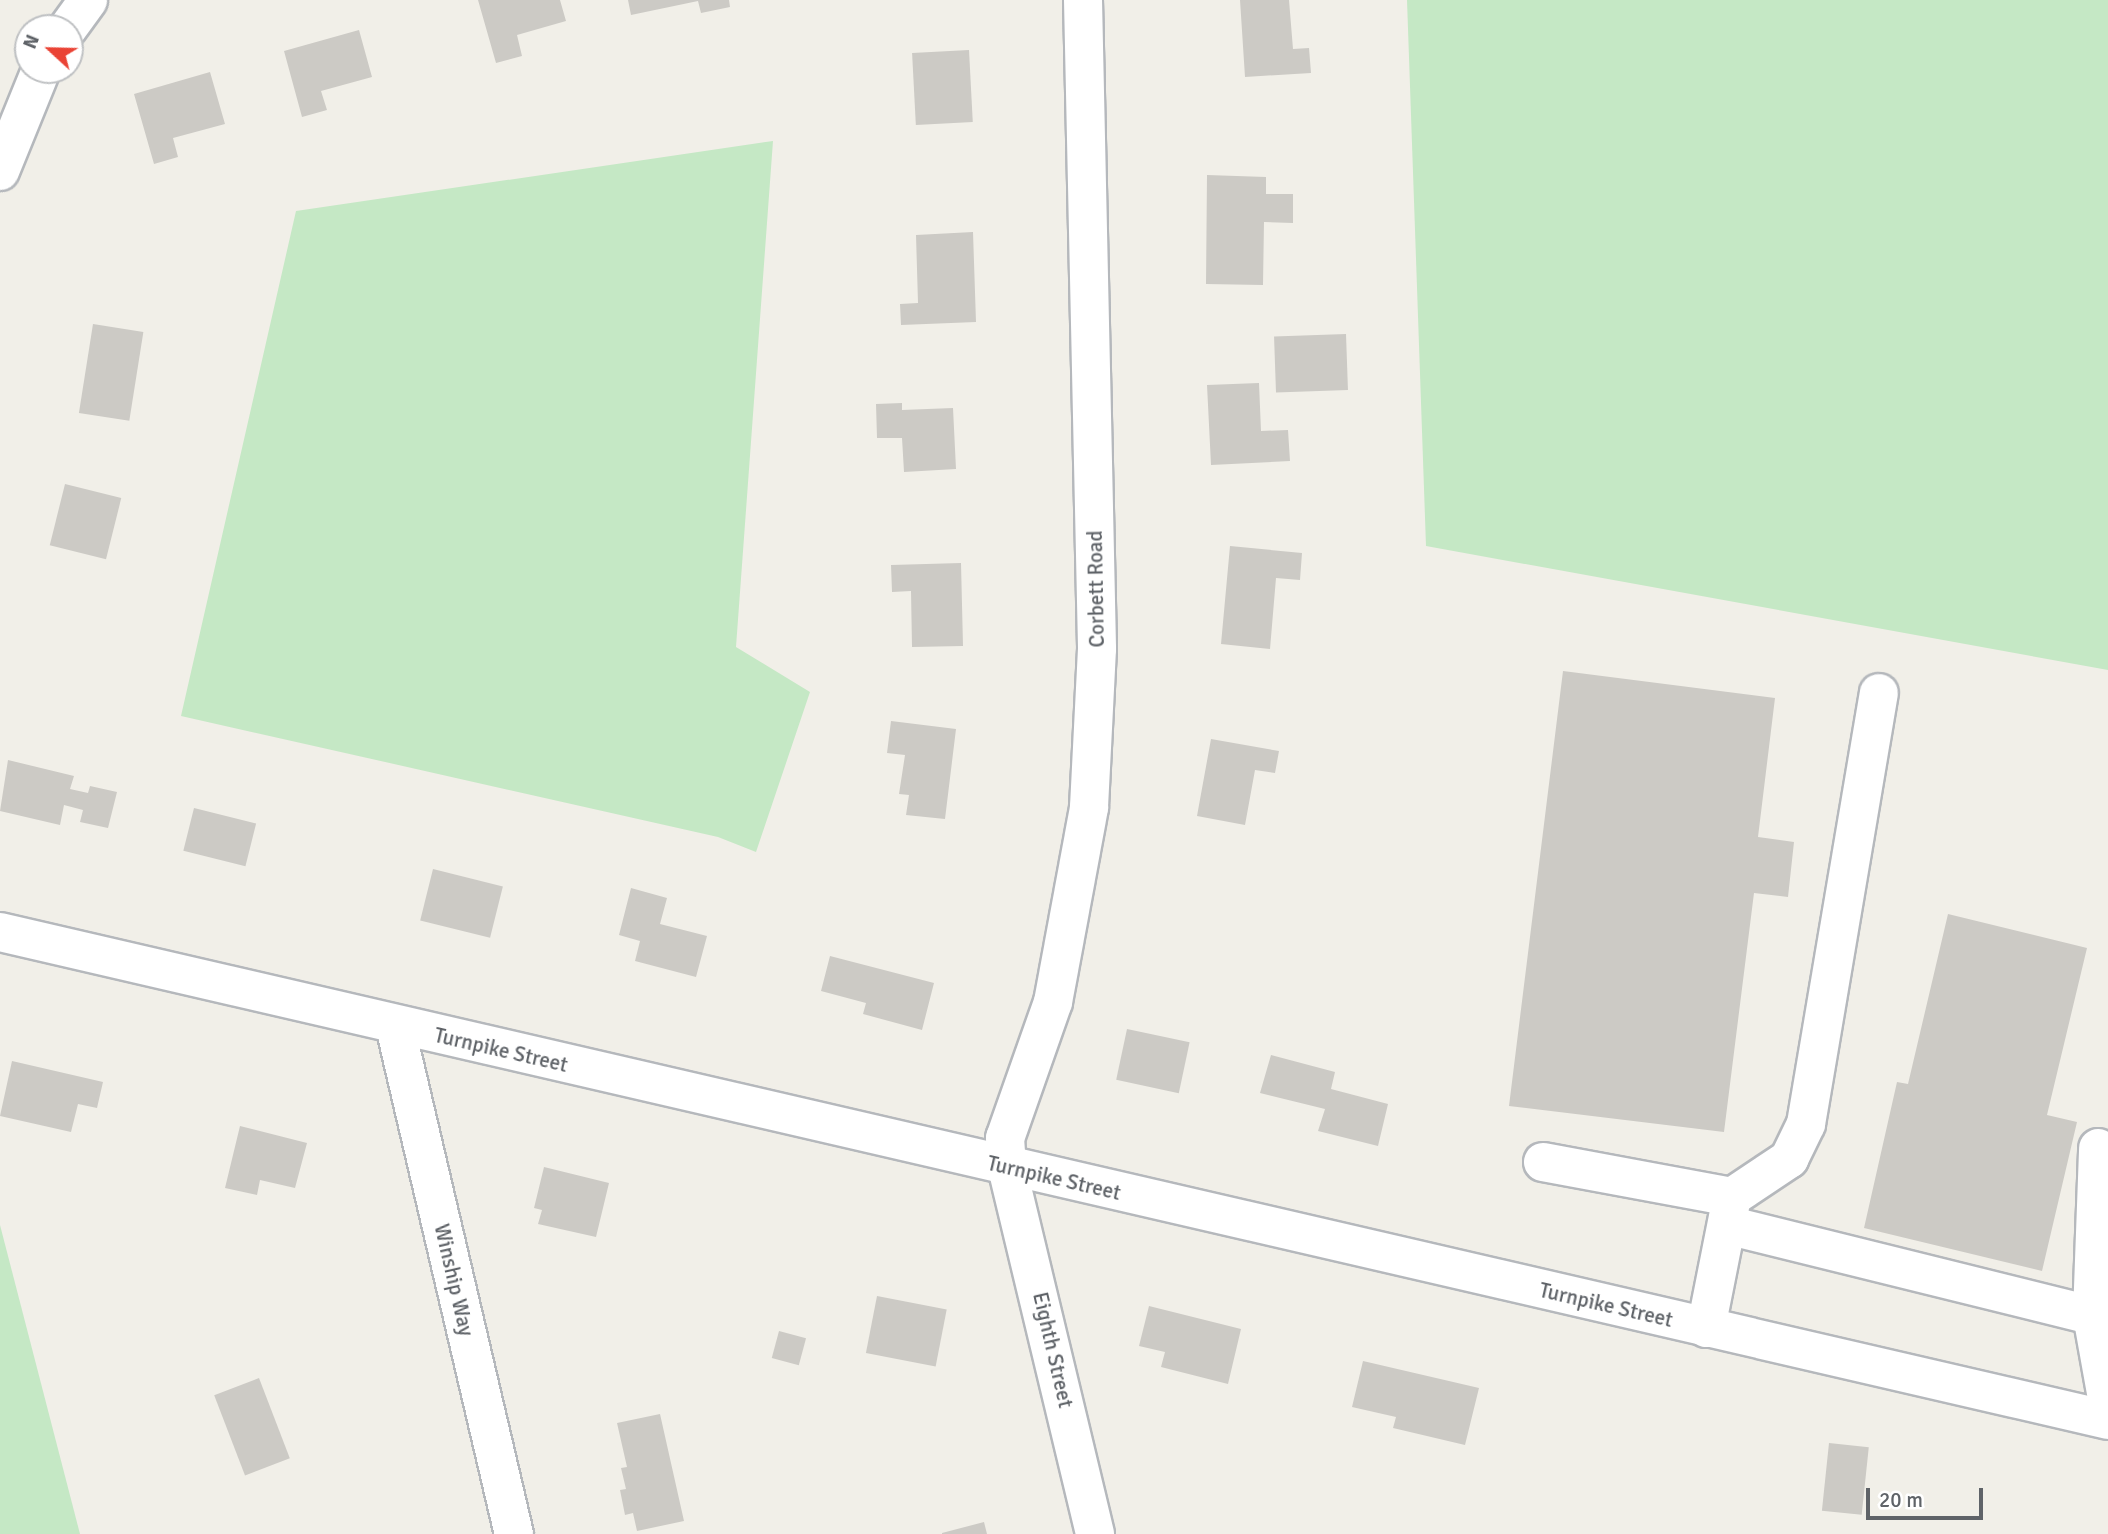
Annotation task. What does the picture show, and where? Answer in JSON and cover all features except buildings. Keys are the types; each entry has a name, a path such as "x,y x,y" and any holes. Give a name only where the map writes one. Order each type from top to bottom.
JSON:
{"street":[{"name":"Corbett Road","path":"1007,1167 1005,1138 1053,1002 1089,808 1097,649 1083,0"},
{"path":"0,172 35,84"},
{"path":"1706,1328 1729,1211 1789,1159 1806,1124 1879,693"},
{"name":"Turnpike Street","path":"0,932 395,1026 2108,1420"},
{"name":"Winship Way","path":"395,1026 514,1534"},
{"path":"2098,1148 2092,1315 2108,1404"},
{"path":"1543,1162 1729,1211 2092,1315"},
{"name":"Eighth Street","path":"1007,1167 1095,1534"}],"green space":[{"path":"1407,0 2108,0 2108,670 1426,546"},
{"path":"773,141 736,647 810,692 756,852 718,837 181,716 296,211"},
{"path":"0,1225 80,1534 0,1534"}]}
